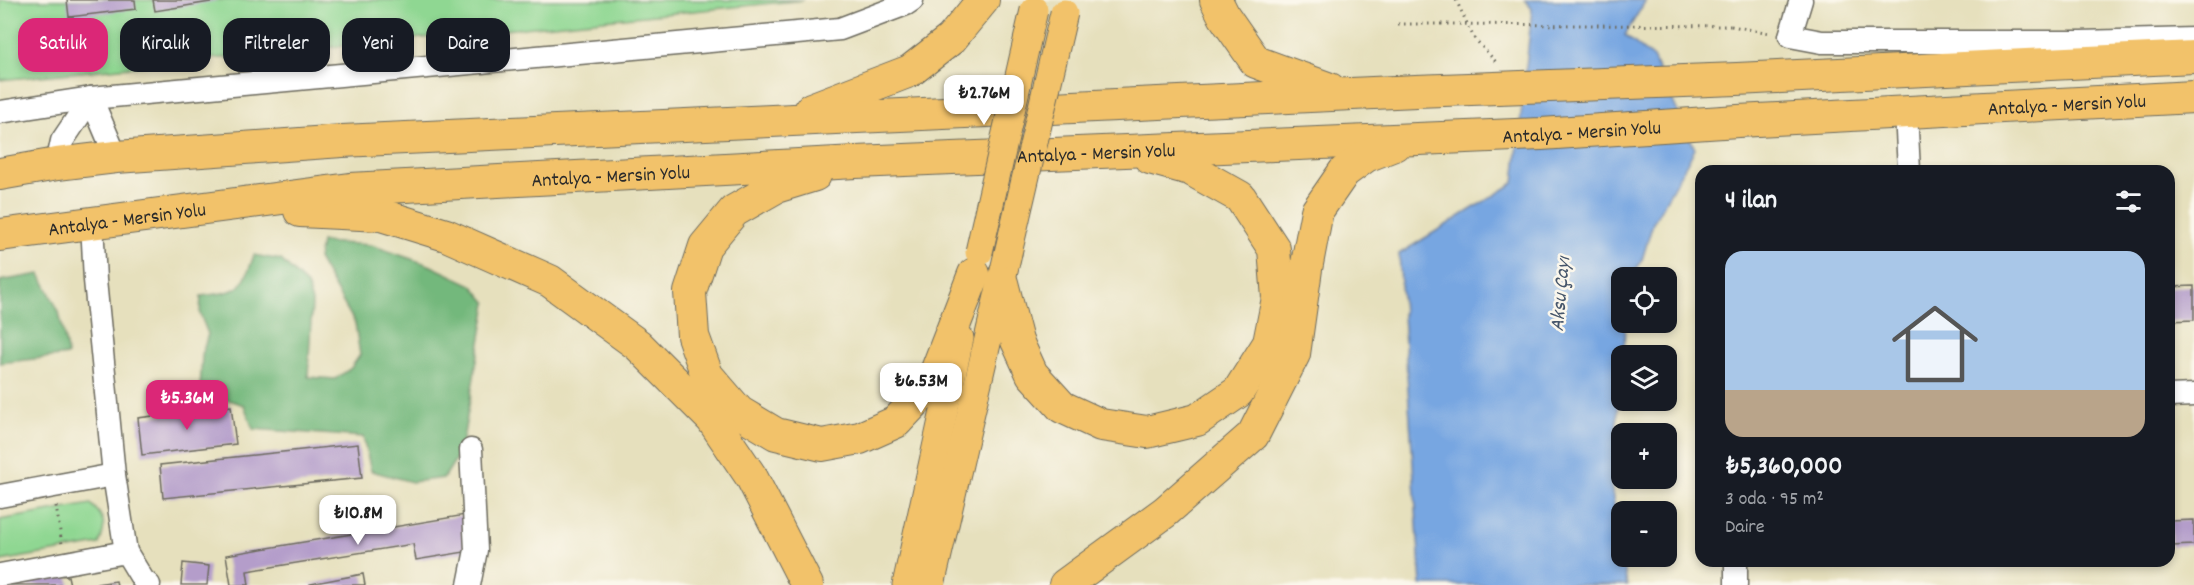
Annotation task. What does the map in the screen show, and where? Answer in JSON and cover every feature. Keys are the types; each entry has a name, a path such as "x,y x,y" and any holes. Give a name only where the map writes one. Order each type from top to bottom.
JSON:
{"highway":[{"path":"781,120 910,71 951,39 983,0"},
{"path":"1216,0 1224,16 1256,62 1345,94"},
{"name":"Antalya - Mersin Yolu","path":"0,174 116,157 342,141 1416,90 1737,79 2194,57"},
{"name":"Antalya - Mersin Yolu","path":"0,235 350,189 856,162 1541,134 1738,121 2194,97"},
{"path":"1065,585 1165,512 1253,435 1294,354 1317,211 1344,172 1366,156 1409,139"},
{"path":"985,270 1032,374 1062,407 1101,425 1147,432 1197,420 1238,393 1269,342 1278,298 1274,249 1240,197 1190,169 1117,150"},
{"path":"856,162 776,187 734,211 705,246 690,292 693,336 707,375 739,412 776,434 822,445 860,438 896,422 932,385 985,270"},
{"path":"194,209 381,215 447,235 550,281 638,345 712,418 752,478 807,585"}],"main road":[{"path":"931,585 985,270 1035,5"},
{"path":"906,585 985,270 1008,253 1065,6"}],"street":[{"path":"0,112 91,98 840,28 912,0"},
{"path":"1801,0 1790,36 1822,42 2081,42 2194,39"},
{"path":"91,98 116,157"},
{"path":"57,164 63,141 91,98"},
{"path":"1906,112 1909,165"},
{"path":"92,223 95,280 114,475 126,552 145,583"},
{"path":"2175,396 2194,395"},
{"path":"469,585 476,550 471,450"},
{"path":"0,496 114,475"},
{"path":"0,575 126,552"},
{"path":"1736,567 1736,585"}],"path":[{"path":"1456,0 1474,38 1500,66"},
{"path":"1398,24 1731,26 1790,36"},
{"path":"53,487 66,563"}],"green space":[{"path":"0,0 804,0 510,29 510,18 426,18 426,38 414,39 414,18 342,18 342,46 330,47 330,18 223,18 223,58 211,59 211,18 120,18 120,68 108,69 108,18 18,18 18,72 80,72 0,80"},
{"path":"321,242 371,245 429,265 472,285 487,303 461,451 444,478 412,482 371,471 363,437 253,429 244,405 200,390 202,355 208,334 200,314 201,296 224,293 237,288 246,276 254,255 281,260 307,285 312,302 308,377 335,379 351,368 360,355 355,323 318,259"},
{"path":"40,274 59,312 68,355 0,363 0,281"},
{"path":"91,504 102,518 104,527 99,544 0,561 0,520"}],"water":[{"name":"Aksu Çayı","path":"1525,0 1646,0 1625,35 1653,58 1695,149 1653,223 1638,267 1611,267 1611,333 1625,333 1624,345 1611,345 1611,411 1618,411 1617,423 1611,423 1611,489 1614,501 1611,501 1611,567 1624,567 1627,585 1421,585 1399,254 1514,183 1532,9"}],"building":[{"path":"67,0 135,0 136,9 69,17"},
{"path":"153,0 216,0 216,1 155,11"},
{"path":"2194,286 2194,320 2175,321 2175,287"},
{"path":"231,406 236,444 142,455 138,418"},
{"path":"358,444 362,478 163,498 160,465"},
{"path":"465,515 471,551 416,560 413,544 247,571 249,585 231,585 226,555"},
{"path":"2194,520 2194,545 2175,546 2175,521"},
{"path":"183,563 209,566 207,585 181,585"},
{"path":"42,574 68,576 70,585 0,585"},
{"path":"363,574 365,585 310,585 310,584"},
{"path":"116,581 117,585 97,585 97,584"}]}
